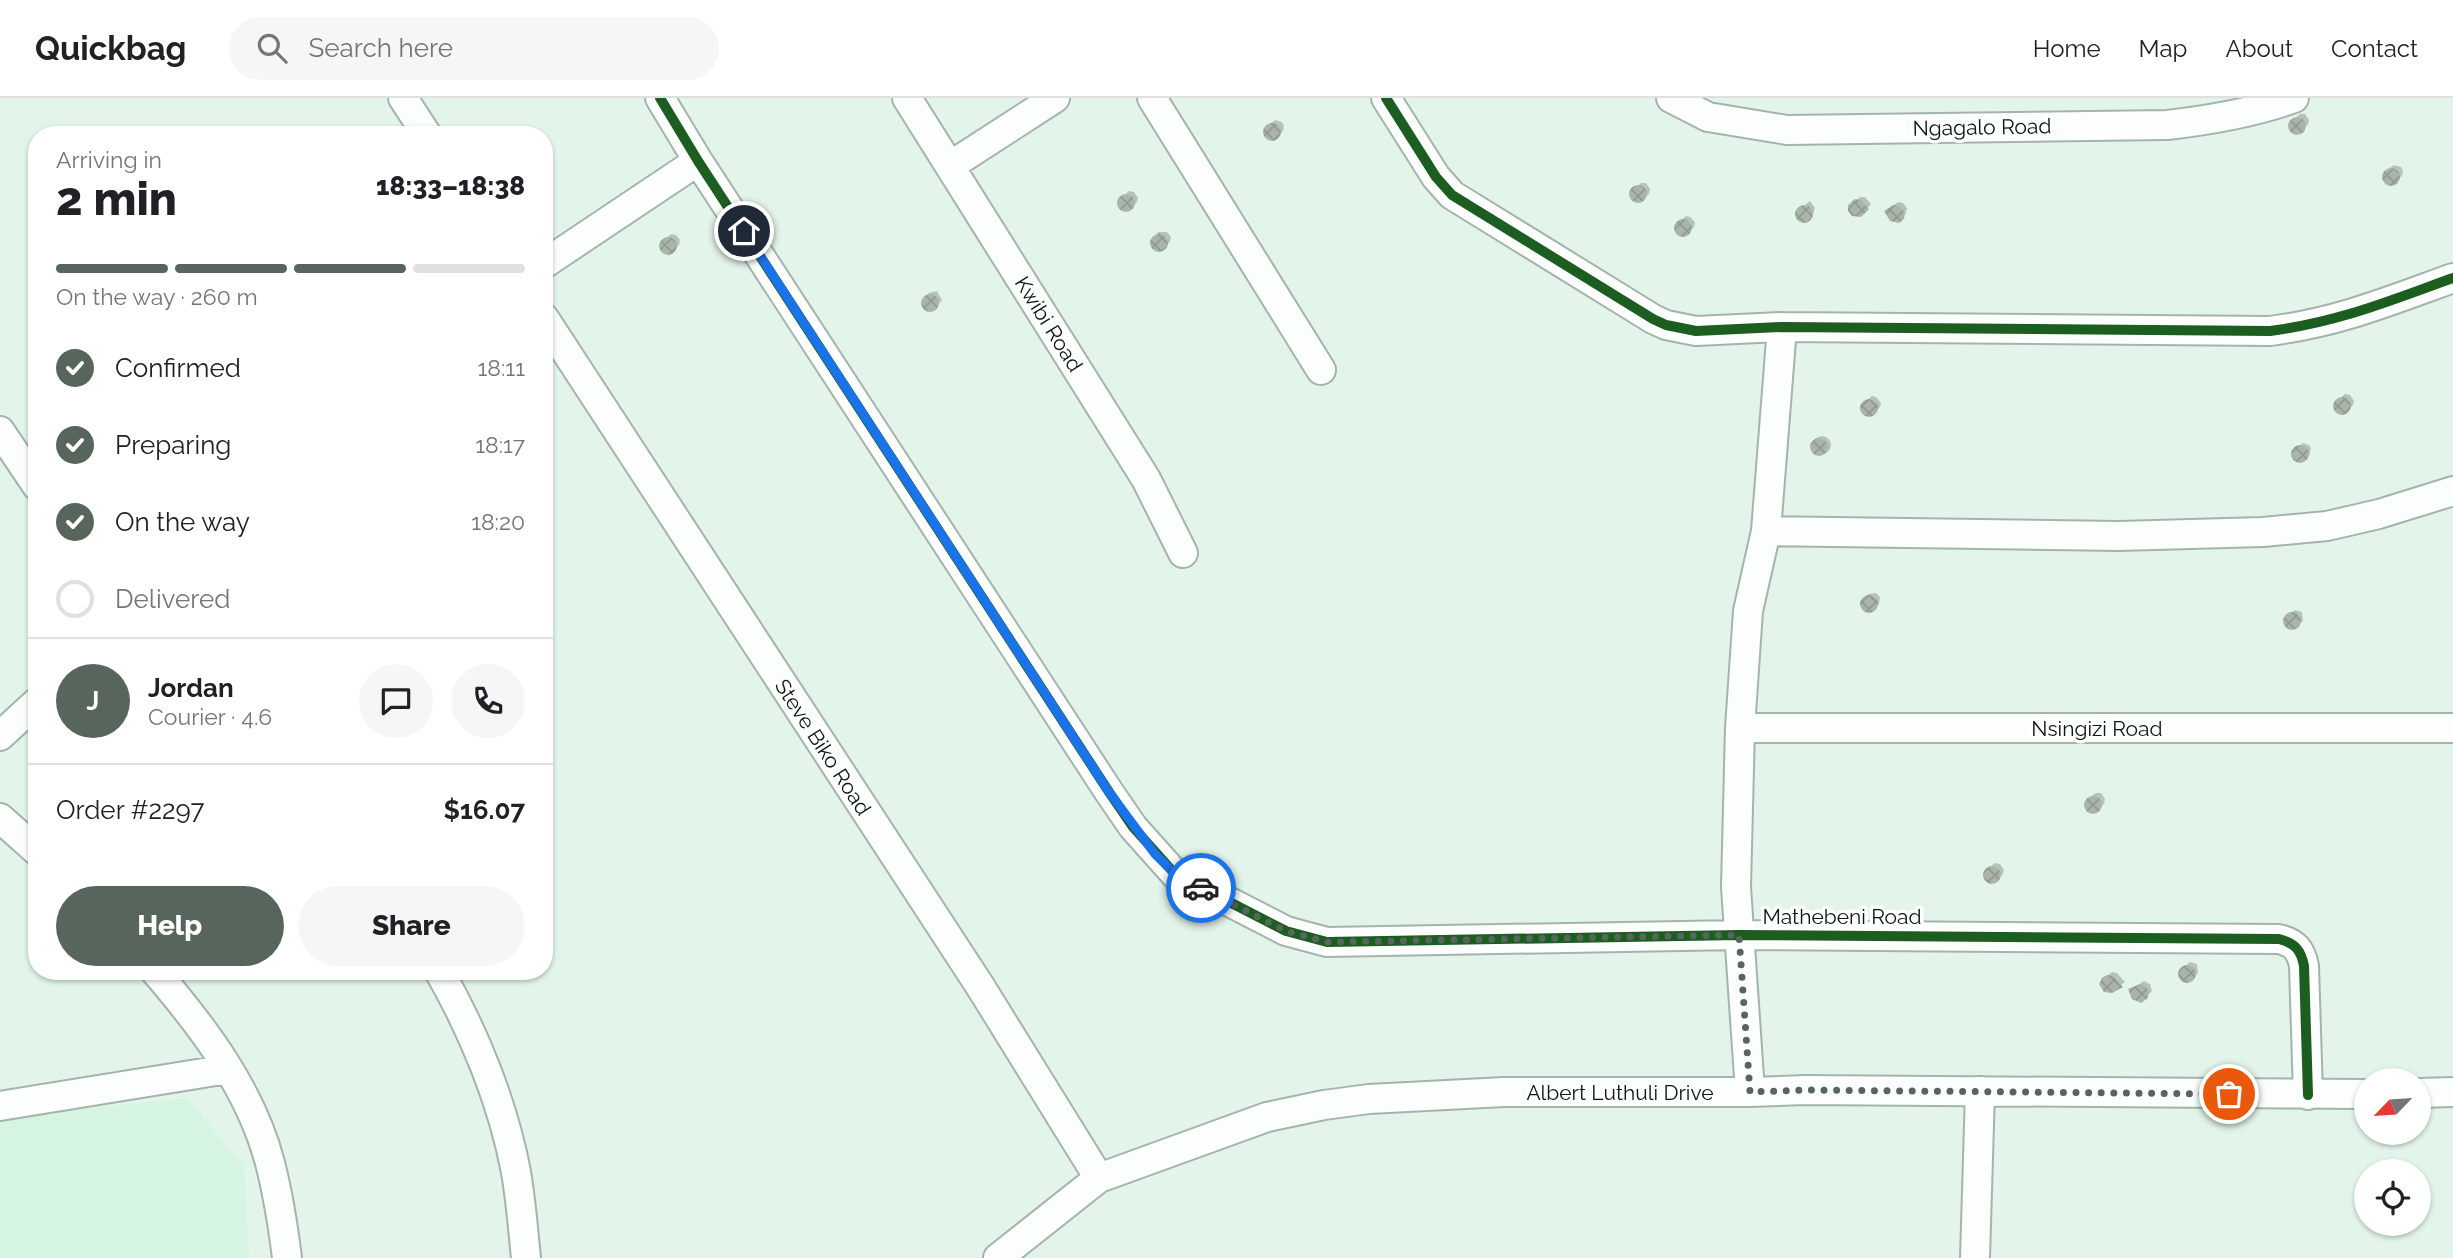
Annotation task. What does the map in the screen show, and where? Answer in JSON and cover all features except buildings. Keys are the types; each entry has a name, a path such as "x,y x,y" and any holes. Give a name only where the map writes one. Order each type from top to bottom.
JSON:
{"street":[{"path":"403,98 420,126"},
{"name":"Mathebeni Road","path":"660,98 698,161 1109,792 1133,827 1175,874 1286,931 1327,942 1739,935 2288,941 2300,951 2304,966 2308,1095"},
{"name":"Kwibi Road","path":"907,98 1146,479 1183,553"},
{"path":"950,166 1055,98"},
{"path":"1152,98 1321,370"},
{"name":"Ngagalo Road","path":"1671,98 1708,117 1787,130 2167,125 2219,118 2294,98"},
{"path":"1397,102 1436,177 1452,195 1653,319 1696,331 1782,327 2270,331 2316,324 2362,312 2453,278"},
{"path":"553,258 698,161"},
{"path":"1750,1092 1736,887 1740,728 1748,611 1766,531 1782,327"},
{"name":"Steve Biko Road","path":"553,332 980,986 1099,1178"},
{"path":"0,431 28,473"},
{"path":"1766,531 2119,536 2263,532 2327,526 2379,514 2453,491"},
{"path":"0,736 28,710"},
{"name":"Nsingizi Road","path":"1740,728 2453,728"},
{"path":"0,818 28,843"},
{"path":"163,980 197,1021 228,1069 257,1126 269,1161 287,1258"},
{"path":"444,980 465,1023 500,1111 516,1170 526,1258"},
{"path":"0,1107 228,1069"},
{"name":"Albert Luthuli Drive","path":"998,1258 1099,1178 1267,1118 1324,1105 1369,1099 1504,1092 1805,1090 2354,1094"},
{"path":"1975,1258 1980,1091"},
{"path":"2431,1093 2453,1092"}],"shaded area":[{"path":"187,1098 244,1166 249,1258 0,1258 0,1117"}],"cycle path":[{"path":"660,98 698,161 1109,792 1133,827 1175,874 1286,931 1327,942 1739,935 2279,939 2296,948 2304,966 2308,1095"},
{"path":"1386,98 1436,177 1452,195 1653,319 1666,325 1696,331 1782,327 2270,331 2341,316 2453,278"}],"way so far":[{"path":"1201,888 1286,931 1327,942 1739,935 1750,1092 1805,1090 2229,1094"}],"route":[{"path":"744,231 1133,827 1175,874 1201,888"}]}
